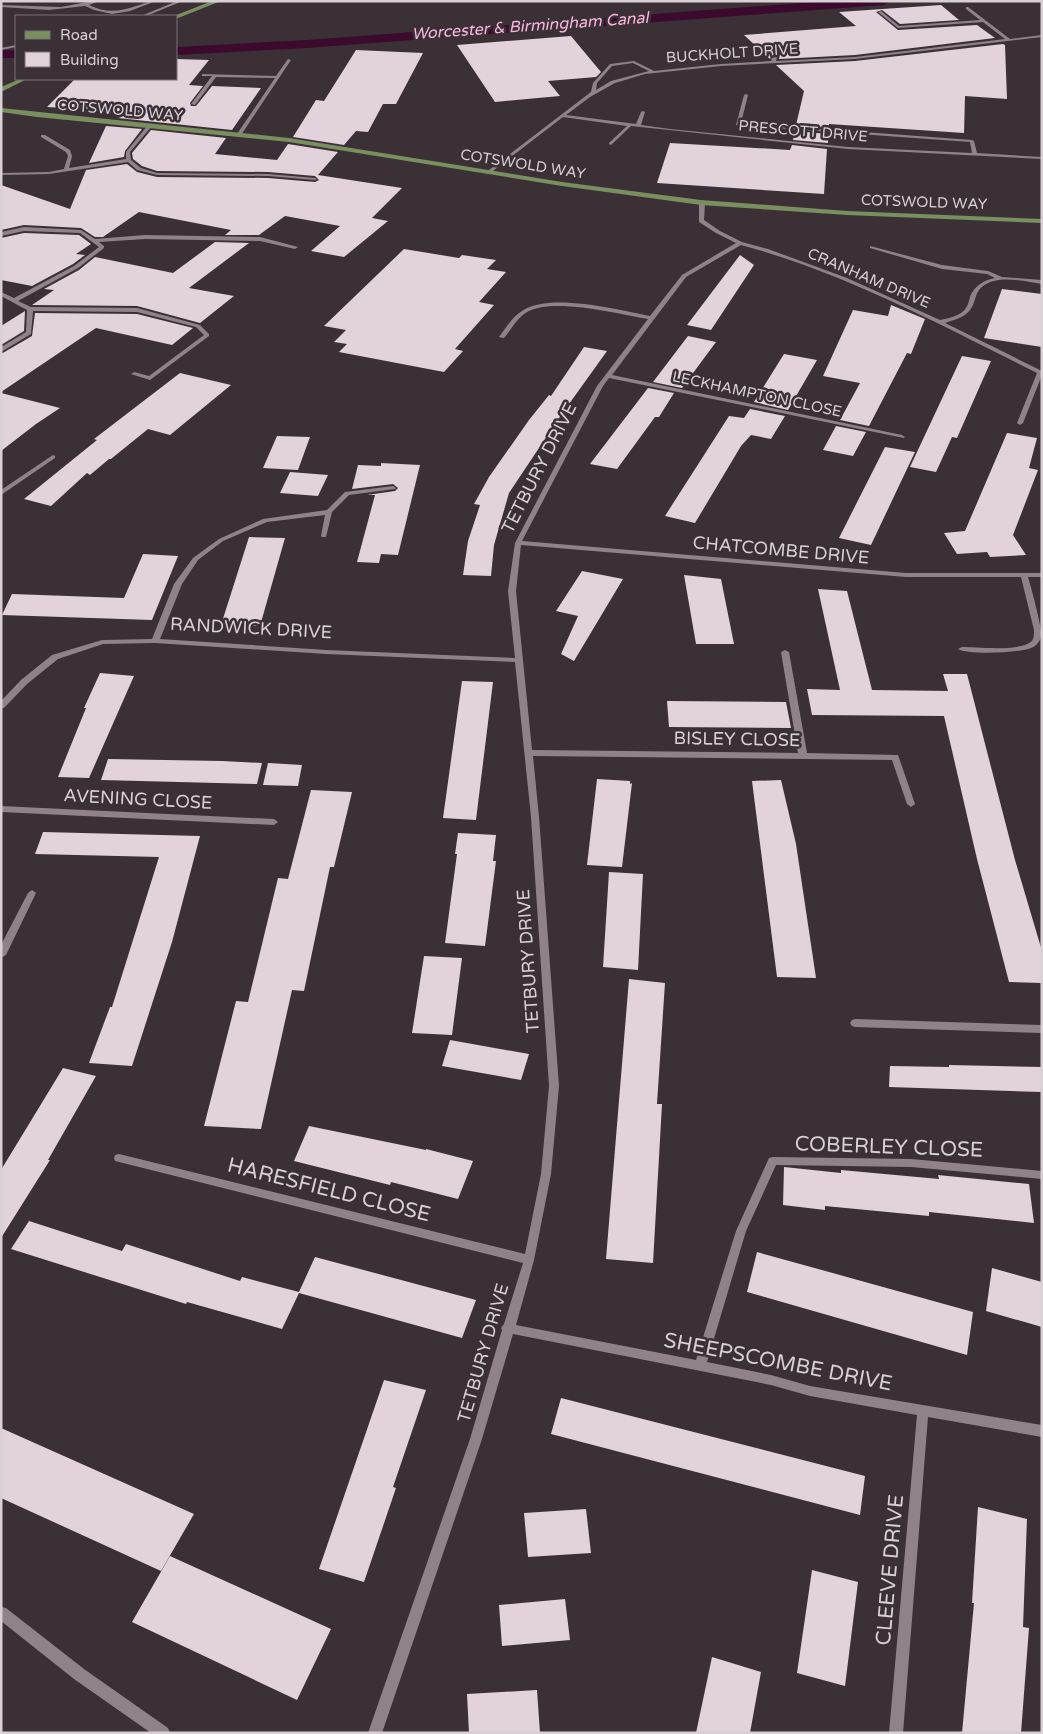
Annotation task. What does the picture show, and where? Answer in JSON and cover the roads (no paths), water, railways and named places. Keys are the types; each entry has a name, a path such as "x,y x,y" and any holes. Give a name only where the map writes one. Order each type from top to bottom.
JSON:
{"main road":[{"path":"178,17 218,1"},
{"path":"1,90 22,80"},
{"name":"COTSWOLD WAY","path":"1,110 69,119 239,134 339,147 487,173 702,203 857,213 1042,221"}],"street":[{"path":"40,1 43,9"},
{"path":"2,3 43,9 87,5 97,1"},
{"path":"87,5 116,13 126,12 154,1"},
{"path":"146,15 181,1"},
{"path":"967,8 1008,39"},
{"path":"880,12 898,27 984,21"},
{"name":"BUCKHOLT DRIVE","path":"487,173 593,94 613,82 652,72 774,62 855,58 1042,36"},
{"path":"1,49 15,46"},
{"path":"774,62 778,47"},
{"path":"239,134 289,60"},
{"path":"593,94 595,83 611,64 634,62 652,72"},
{"path":"204,75 278,77"},
{"path":"193,104 215,75"},
{"path":"746,95 738,124 972,141 975,154"},
{"path":"638,126 643,112"},
{"name":"PRESCOTT DRIVE","path":"564,116 638,126 848,148 1042,158"},
{"path":"611,144 630,125"},
{"path":"150,126 128,152 129,160 139,169 157,174 268,175 315,179"},
{"path":"43,136 68,152 70,156 66,170"},
{"path":"1,174 48,173 129,160"},
{"name":"CRANHAM DRIVE","path":"702,203 701,221 740,243 766,250 845,279 941,322 1041,372"},
{"path":"1,234 24,229 81,232 102,247 76,267 15,300"},
{"path":"93,241 145,237 260,239 295,247"},
{"name":"TETBURY DRIVE","path":"375,1733 476,1439 507,1328 529,1260 546,1174 554,1086 537,836 512,590 518,543 600,386 684,276 740,243"},
{"path":"872,248 934,265 988,273 1001,279 1042,282"},
{"path":"941,322 969,309 978,286 1001,279"},
{"path":"1,294 30,309 137,310 198,326 207,335 150,378 134,374"},
{"path":"502,337 525,311 548,304 572,305 651,318"},
{"path":"1,350 29,333 30,309"},
{"path":"1020,423 1041,372"},
{"name":"LECKHAMPTON CLOSE","path":"608,376 902,437"},
{"path":"1,494 53,457"},
{"path":"324,536 329,512 347,493 393,488"},
{"path":"155,641 178,584 195,559 221,540 265,520 329,512"},
{"name":"CHATCOMBE DRIVE","path":"518,543 906,575 1042,575"},
{"path":"962,649 1014,650 1027,648 1036,642 1038,637 1033,604 1024,576"},
{"name":"RANDWICK DRIVE","path":"1,706 24,682 55,657 102,642 155,641 326,652 520,660"},
{"path":"785,652 803,756"},
{"name":"BISLEY CLOSE","path":"529,753 895,757 911,804"},
{"name":"AVENING CLOSE","path":"1,809 274,822"},
{"path":"1,955 32,893"},
{"path":"855,1023 1042,1029"},
{"name":"HARESFIELD CLOSE","path":"119,1158 529,1260"},
{"name":"COBERLEY CLOSE","path":"700,1366 740,1232 773,1161 911,1163 1042,1175"},
{"name":"SHEEPSCOMBE DRIVE","path":"507,1328 772,1380 810,1391 1042,1431"},
{"name":"CLEEVE DRIVE","path":"896,1733 923,1411"},
{"path":"1,1614 79,1674 163,1733"}],"waterway":[{"name":"Worcester & Birmingham Canal","path":"178,51 307,44 884,1"},
{"name":"Worcester & Birmingham Canal","path":"1,54 15,54"}]}
